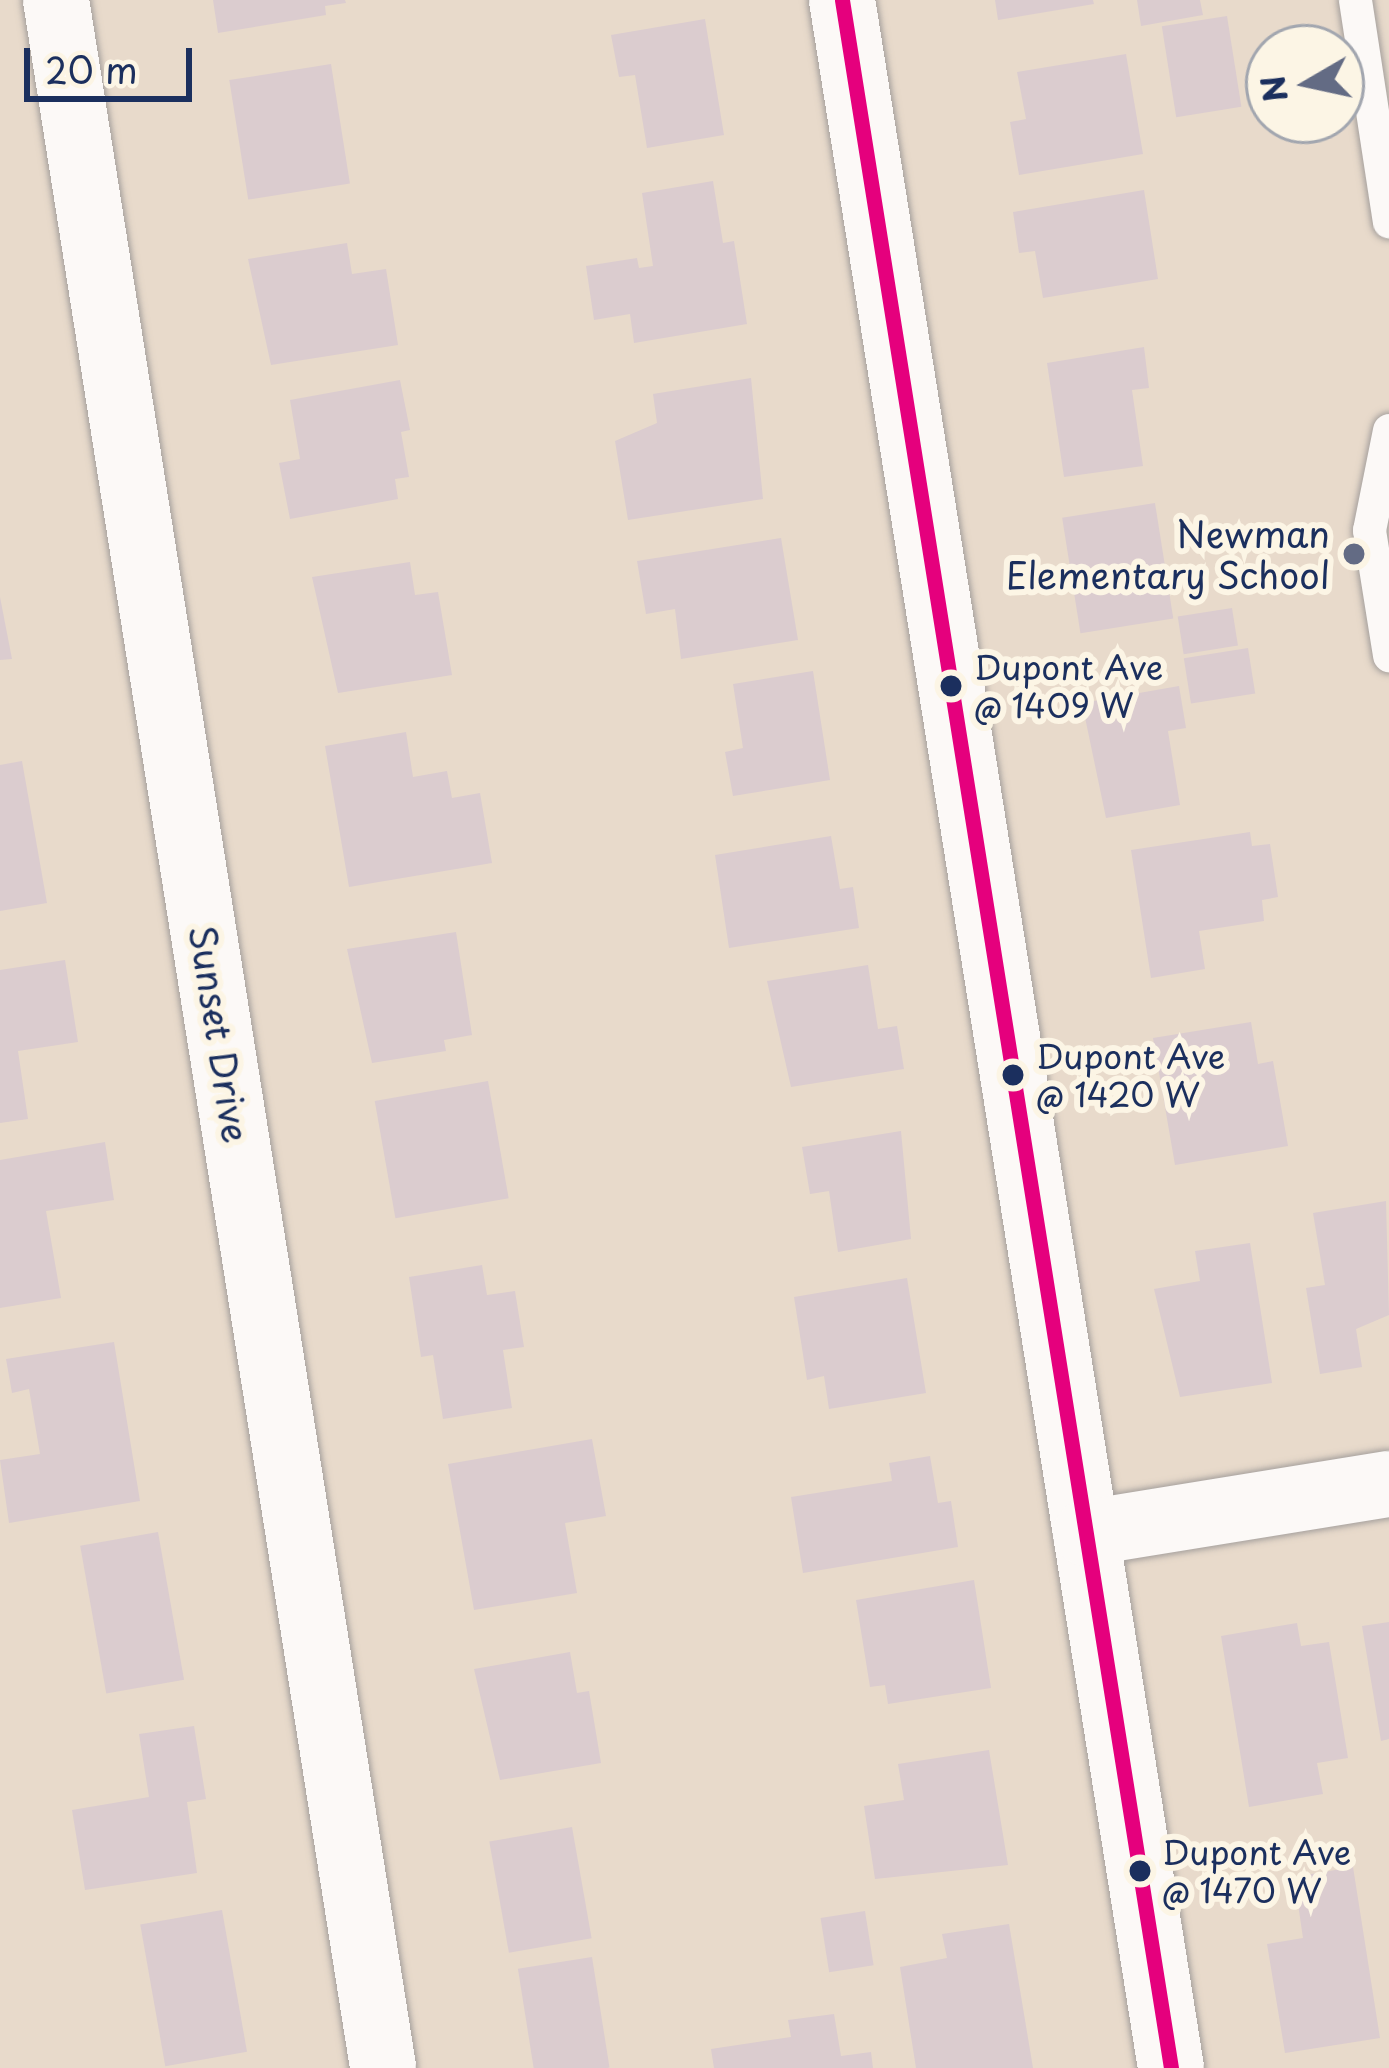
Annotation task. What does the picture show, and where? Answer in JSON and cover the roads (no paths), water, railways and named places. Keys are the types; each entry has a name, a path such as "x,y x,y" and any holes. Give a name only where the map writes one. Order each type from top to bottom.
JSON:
{"street":[{"name":"Sunset Drive","path":"56,0 383,2068"},
{"path":"842,0 1171,2068"},
{"path":"1086,1533 1389,1484"}],"lane":[{"path":"1355,0 1389,220"},
{"path":"1389,430 1369,530 1389,656"}],"place":[{"name":"Newman Elementary School","path":"1354,554"},
{"name":"Dupont Ave @ 1409 W","path":"951,686"},
{"name":"Dupont Ave @ 1420 W","path":"1013,1075"},
{"name":"Dupont Ave @ 1470 W","path":"1140,1871"}]}
